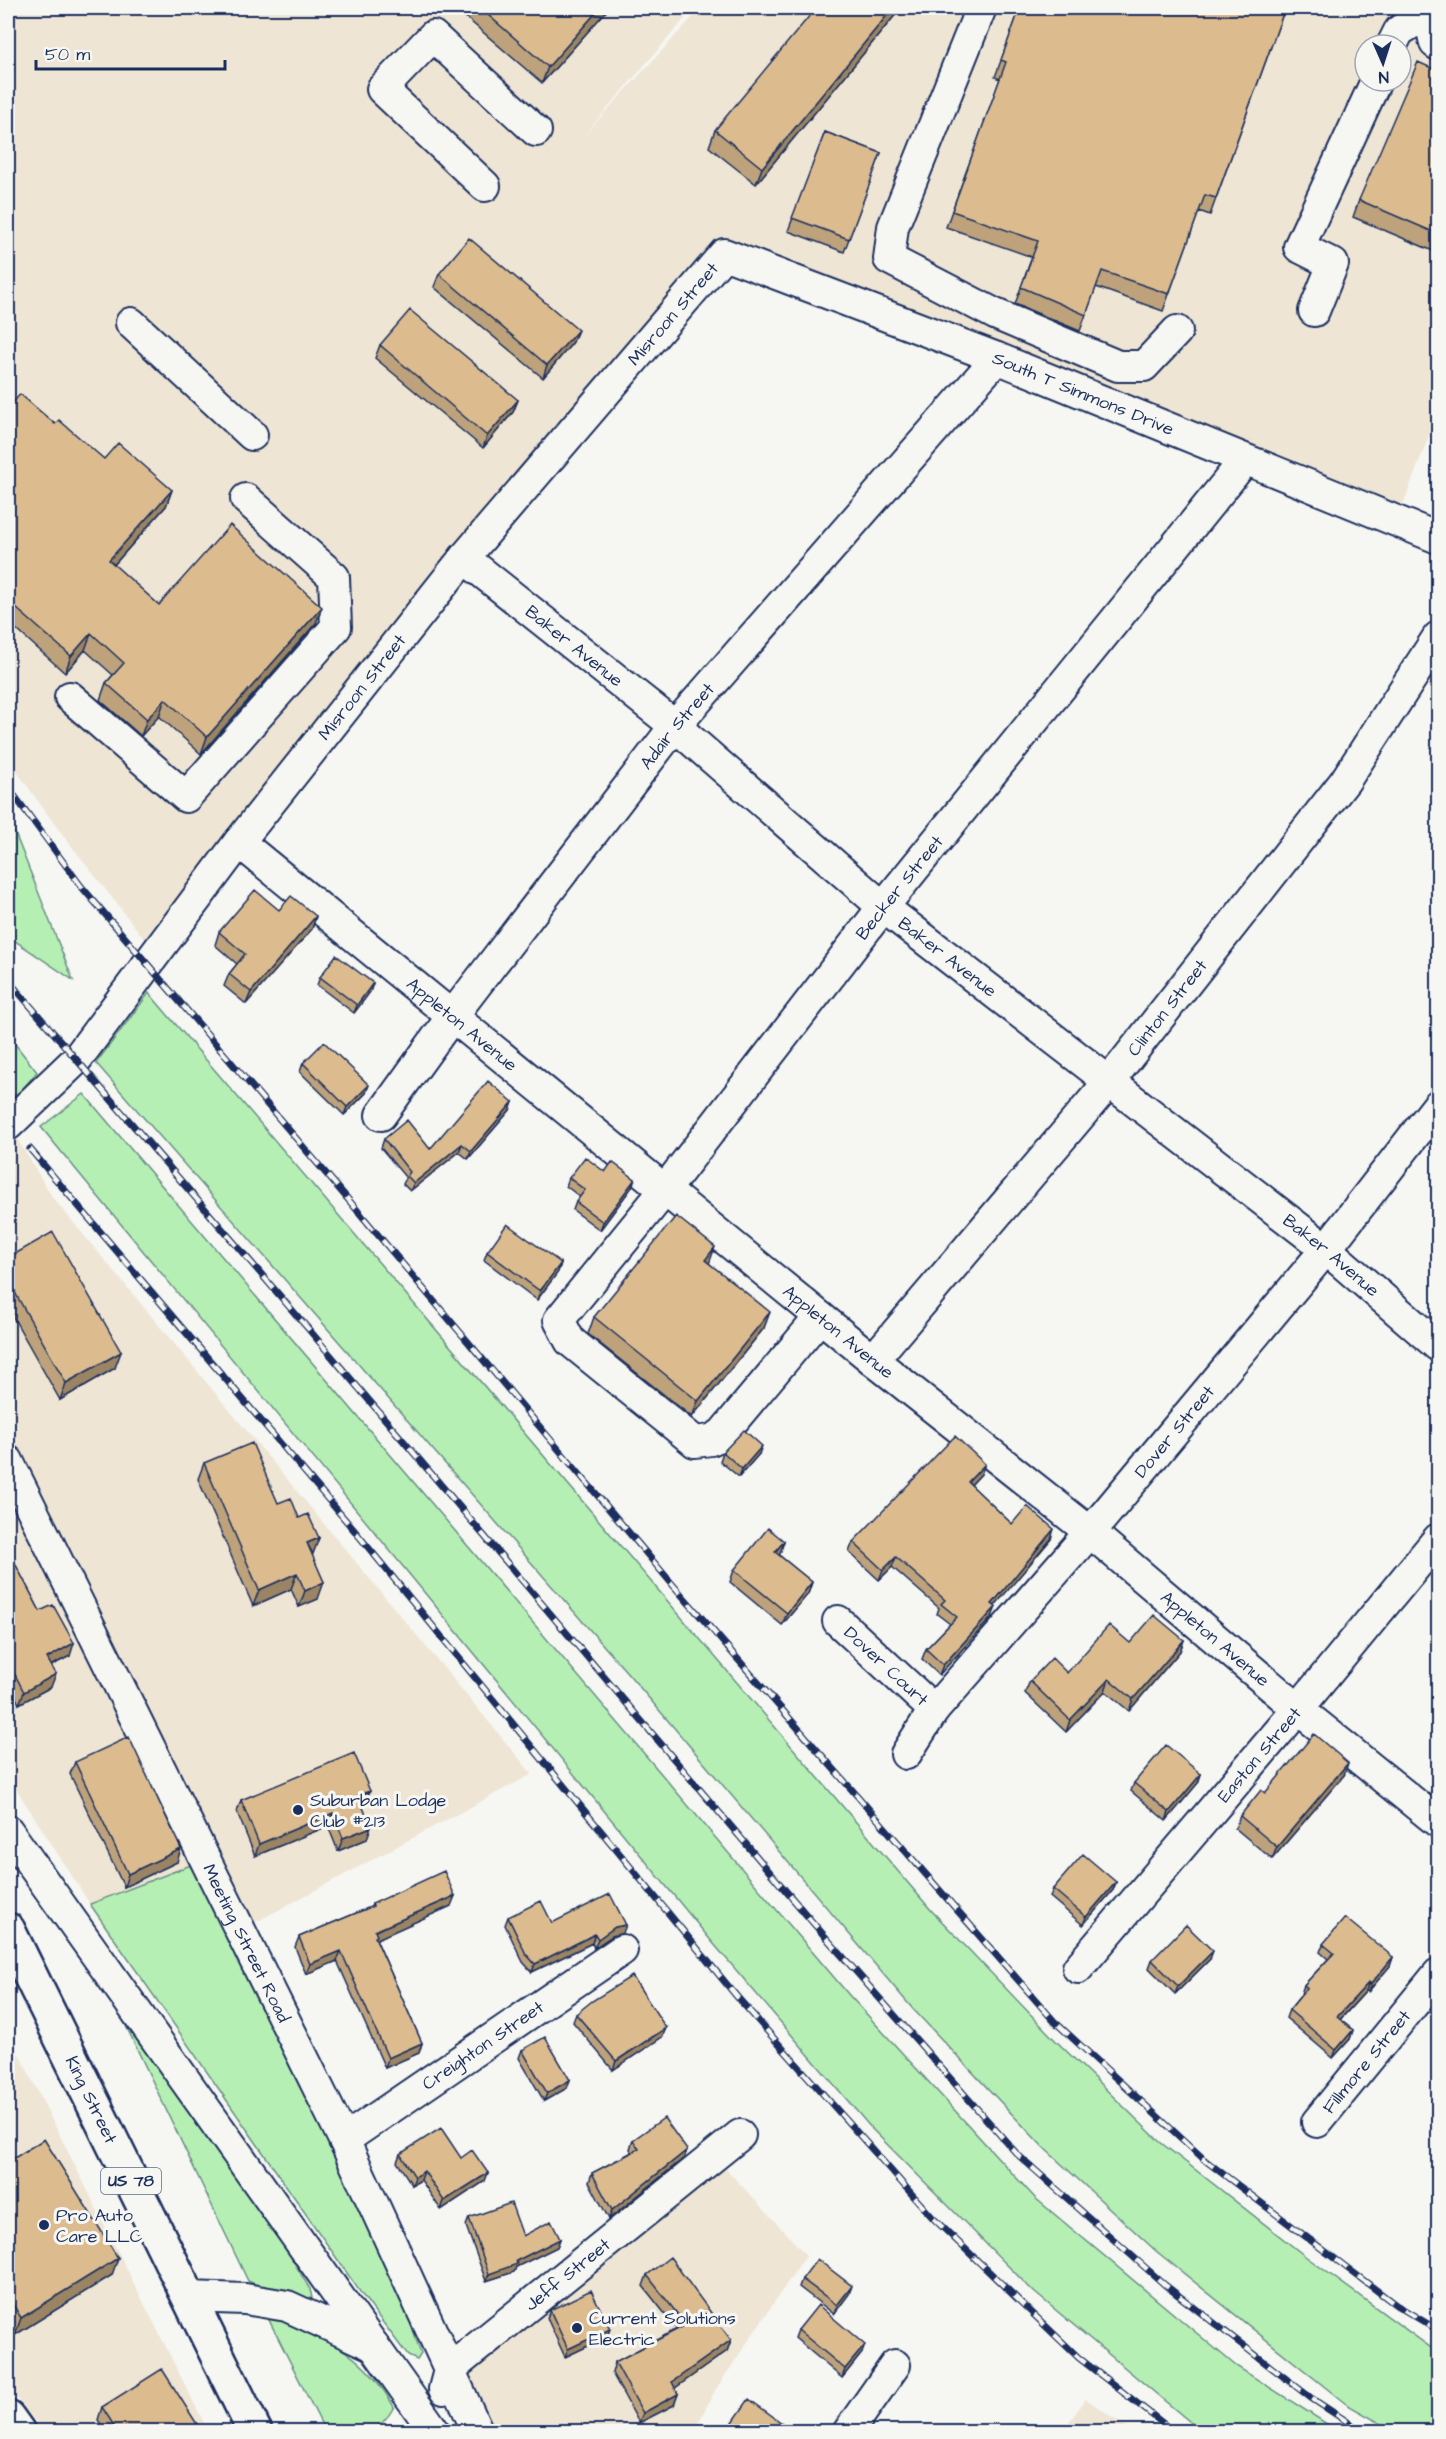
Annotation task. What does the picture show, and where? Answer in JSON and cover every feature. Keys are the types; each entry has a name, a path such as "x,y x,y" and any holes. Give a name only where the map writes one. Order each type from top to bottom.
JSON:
{"main road":[{"name":"King Street","path":"8,1930 255,2432"},
{"path":"8,2418 18,2432"}],"street":[{"path":"981,8 893,228 889,259 995,314 1118,366 1143,366 1177,331"},
{"path":"1398,33 1429,10 1435,43 1438,45"},
{"path":"485,186 382,89 433,36 536,131"},
{"path":"1314,311 1333,264 1299,247 1370,93"},
{"name":"South T Simmons Drive","path":"724,254 997,358 1438,538"},
{"name":"Misroon Street","path":"8,1125 76,1060 239,842 464,558 724,254"},
{"path":"131,323 252,435"},
{"name":"Adair Street","path":"381,1114 453,1015 675,726 997,358"},
{"name":"Becker Street","path":"820,1317 722,1434 711,1440 695,1442 570,1341 559,1320 664,1191 883,907 1245,460"},
{"path":"70,697 186,797 336,627 334,577 246,499"},
{"name":"Baker Avenue","path":"464,558 675,726 883,907 1108,1083 1326,1249 1438,1346"},
{"name":"Clinton Street","path":"873,1360 1108,1083 1345,782 1438,637"},
{"name":"Appleton Avenue","path":"239,842 453,1015 664,1191 1090,1532 1298,1710 1438,1822"},
{"name":"Dover Street","path":"906,1754 934,1710 1090,1532 1326,1249 1438,1105"},
{"name":"Meeting Street Road","path":"8,1461 15,1498 344,2140 478,2432"},
{"name":"Easton Street","path":"1078,1968 1298,1710 1438,1539"},
{"name":"Dover Court","path":"838,1621 934,1710"},
{"path":"8,1831 375,2346 432,2431"},
{"name":"Creighton Street","path":"344,2140 622,1950"},
{"name":"Fillmore Street","path":"1317,2122 1438,1974"},
{"name":"Jeff Street","path":"449,2370 740,2135"},
{"path":"188,2297 245,2299 286,2306 375,2346"},
{"path":"848,2432 895,2365"},
{"path":"432,2431 449,2370"}],"shaded area":[{"path":"8,8 694,8 580,140 701,8 1438,8 1438,412 1404,502 1394,521 724,254 153,950 56,826 8,759"},
{"path":"8,1124 53,1198 532,1774 239,1931 204,1860 90,1904 8,1776"},
{"path":"8,2032 208,2431 43,2431 8,2387"},
{"path":"714,2156 806,2255 714,2392 694,2431 478,2431 449,2370"},
{"path":"1086,2399 1132,2431 1062,2431"}],"green space":[{"path":"8,817 11,823 73,980 8,936"},
{"path":"149,993 931,1910 1056,2041 1160,2142 1305,2256 1438,2353 1438,2431 1394,2431 1346,2404 1156,2251 1043,2147 912,2008 631,1677 96,1063"},
{"path":"8,1035 37,1072 8,1106"},
{"path":"84,1094 849,1995 1035,2198 1236,2366 1338,2431 1201,2431 1034,2292 872,2129 713,1943 41,1127"},
{"path":"196,1863 402,2298 421,2354 417,2360 408,2356 363,2296 90,1904"},
{"path":"116,2005 262,2209 310,2289 312,2298 296,2300 288,2298 248,2281"},
{"path":"273,2315 327,2340 356,2360 370,2373 394,2407 387,2417 373,2429 365,2431 325,2431 269,2320"}],"building":[{"path":"480,8 600,8 548,67"},
{"path":"816,8 893,8 762,168 715,130"},
{"path":"1020,8 1285,8 1216,198 1205,195 1169,294 1102,271 1086,315 1021,287 1038,241 952,211 1006,62 1001,60"},
{"path":"1418,62 1438,71 1438,234 1359,200 1405,93 1413,93 1413,74"},
{"path":"825,132 881,153 849,239 792,218"},
{"path":"469,238 578,330 547,365 439,274"},
{"path":"410,310 518,400 487,436 380,345"},
{"path":"20,394 55,424 59,420 104,459 118,443 172,490 109,560 159,605 230,525 322,607 207,737 165,699 147,719 106,683 124,663 91,633 71,656 8,601 8,409"},
{"path":"255,890 279,910 291,896 316,916 251,992 229,974 245,954 219,932"},
{"path":"336,955 373,983 357,1005 320,977"},
{"path":"324,1042 369,1085 347,1107 303,1063"},
{"path":"488,1081 513,1102 471,1151 462,1144 414,1183 407,1176 410,1172 384,1139 407,1120 430,1149"},
{"path":"585,1157 605,1172 612,1162 635,1179 603,1222 576,1202 585,1190 569,1178"},
{"path":"676,1216 715,1247 705,1260 770,1312 698,1401 594,1317"},
{"path":"507,1224 561,1263 540,1291 487,1252"},
{"path":"53,1232 121,1352 66,1383 8,1280 8,1258"},
{"path":"744,1430 762,1446 742,1469 723,1452"},
{"path":"955,1436 985,1464 968,1482 1012,1524 1027,1506 1054,1529 992,1604 996,1607 943,1665 926,1649 957,1617 941,1604 945,1600 896,1557 883,1570 853,1542"},
{"path":"252,1443 278,1503 291,1498 299,1518 308,1514 319,1538 307,1543 324,1582 305,1591 297,1573 259,1590 204,1463"},
{"path":"768,1528 784,1541 775,1552 812,1582 787,1613 734,1570"},
{"path":"8,1550 40,1611 53,1605 74,1643 47,1658 56,1674 24,1692 8,1661"},
{"path":"1154,1615 1184,1640 1133,1699 1109,1679 1070,1720 1030,1681 1052,1658 1067,1673 1109,1625 1130,1643"},
{"path":"1314,1734 1348,1763 1277,1847 1240,1816 1261,1790 1265,1793"},
{"path":"129,1737 181,1849 128,1874 75,1762"},
{"path":"1166,1745 1201,1774 1169,1812 1134,1783"},
{"name":"Suburban Lodge Club #213","path":"354,1753 370,1791 358,1795 371,1827 343,1838 333,1813 259,1844 241,1800"},
{"path":"1083,1854 1116,1882 1086,1917 1053,1889"},
{"path":"444,1871 455,1896 375,1931 377,1936 375,1937 422,2043 388,2058 341,1951 310,1964 299,1937 373,1906 372,1904"},
{"path":"610,1894 626,1925 615,1927 598,1939 595,1934 535,1964 526,1954 508,1917 541,1901 552,1923"},
{"path":"1345,1918 1393,1957 1371,1984 1369,1982 1337,2017 1353,2030 1336,2050 1289,2010 1307,1988 1304,1985 1334,1953 1323,1944"},
{"path":"1186,1925 1213,1951 1178,1986 1152,1960"},
{"path":"632,1976 666,2028 616,2061 576,2014"},
{"path":"545,2037 570,2080 547,2093 522,2050"},
{"path":"8,2078 14,2096 8,2098"},
{"path":"664,2118 687,2150 612,2210 592,2173 639,2149 633,2140"},
{"path":"441,2128 461,2158 472,2150 488,2173 444,2201 424,2171 415,2177 400,2154"},
{"name":"Pro Auto Care LLC","path":"44,2139 118,2258 21,2318 8,2296 8,2162"},
{"path":"511,2203 523,2236 551,2221 560,2239 516,2261 517,2264 489,2274 469,2218"},
{"path":"670,2257 731,2340 672,2382 678,2394 643,2413 615,2362 686,2325 647,2275"},
{"path":"817,2259 852,2286 837,2305 802,2279"},
{"name":"Current Solutions Electric","path":"591,2290 610,2329 568,2349 550,2310"},
{"path":"818,2305 865,2345 845,2369 798,2330"},
{"path":"162,2369 202,2432 135,2432 133,2429 130,2432 118,2432 102,2407"},
{"path":"749,2399 790,2429 788,2432 726,2432"},
{"path":"642,2424 650,2432 633,2432"}],"railway":[{"path":"8,787 81,886 673,1585 1054,2021 1206,2161 1396,2305 1438,2330"},
{"path":"8,980 305,1325 814,1924 1017,2154 1165,2285 1311,2398 1363,2432"},
{"path":"30,1149 354,1530 738,1998 933,2218 1079,2358 1174,2432"}],"place":[{"name":"Suburban Lodge Club #213","path":"298,1810"},
{"name":"Pro Auto Care LLC","path":"44,2225"},
{"name":"Current Solutions Electric","path":"577,2328"}]}
